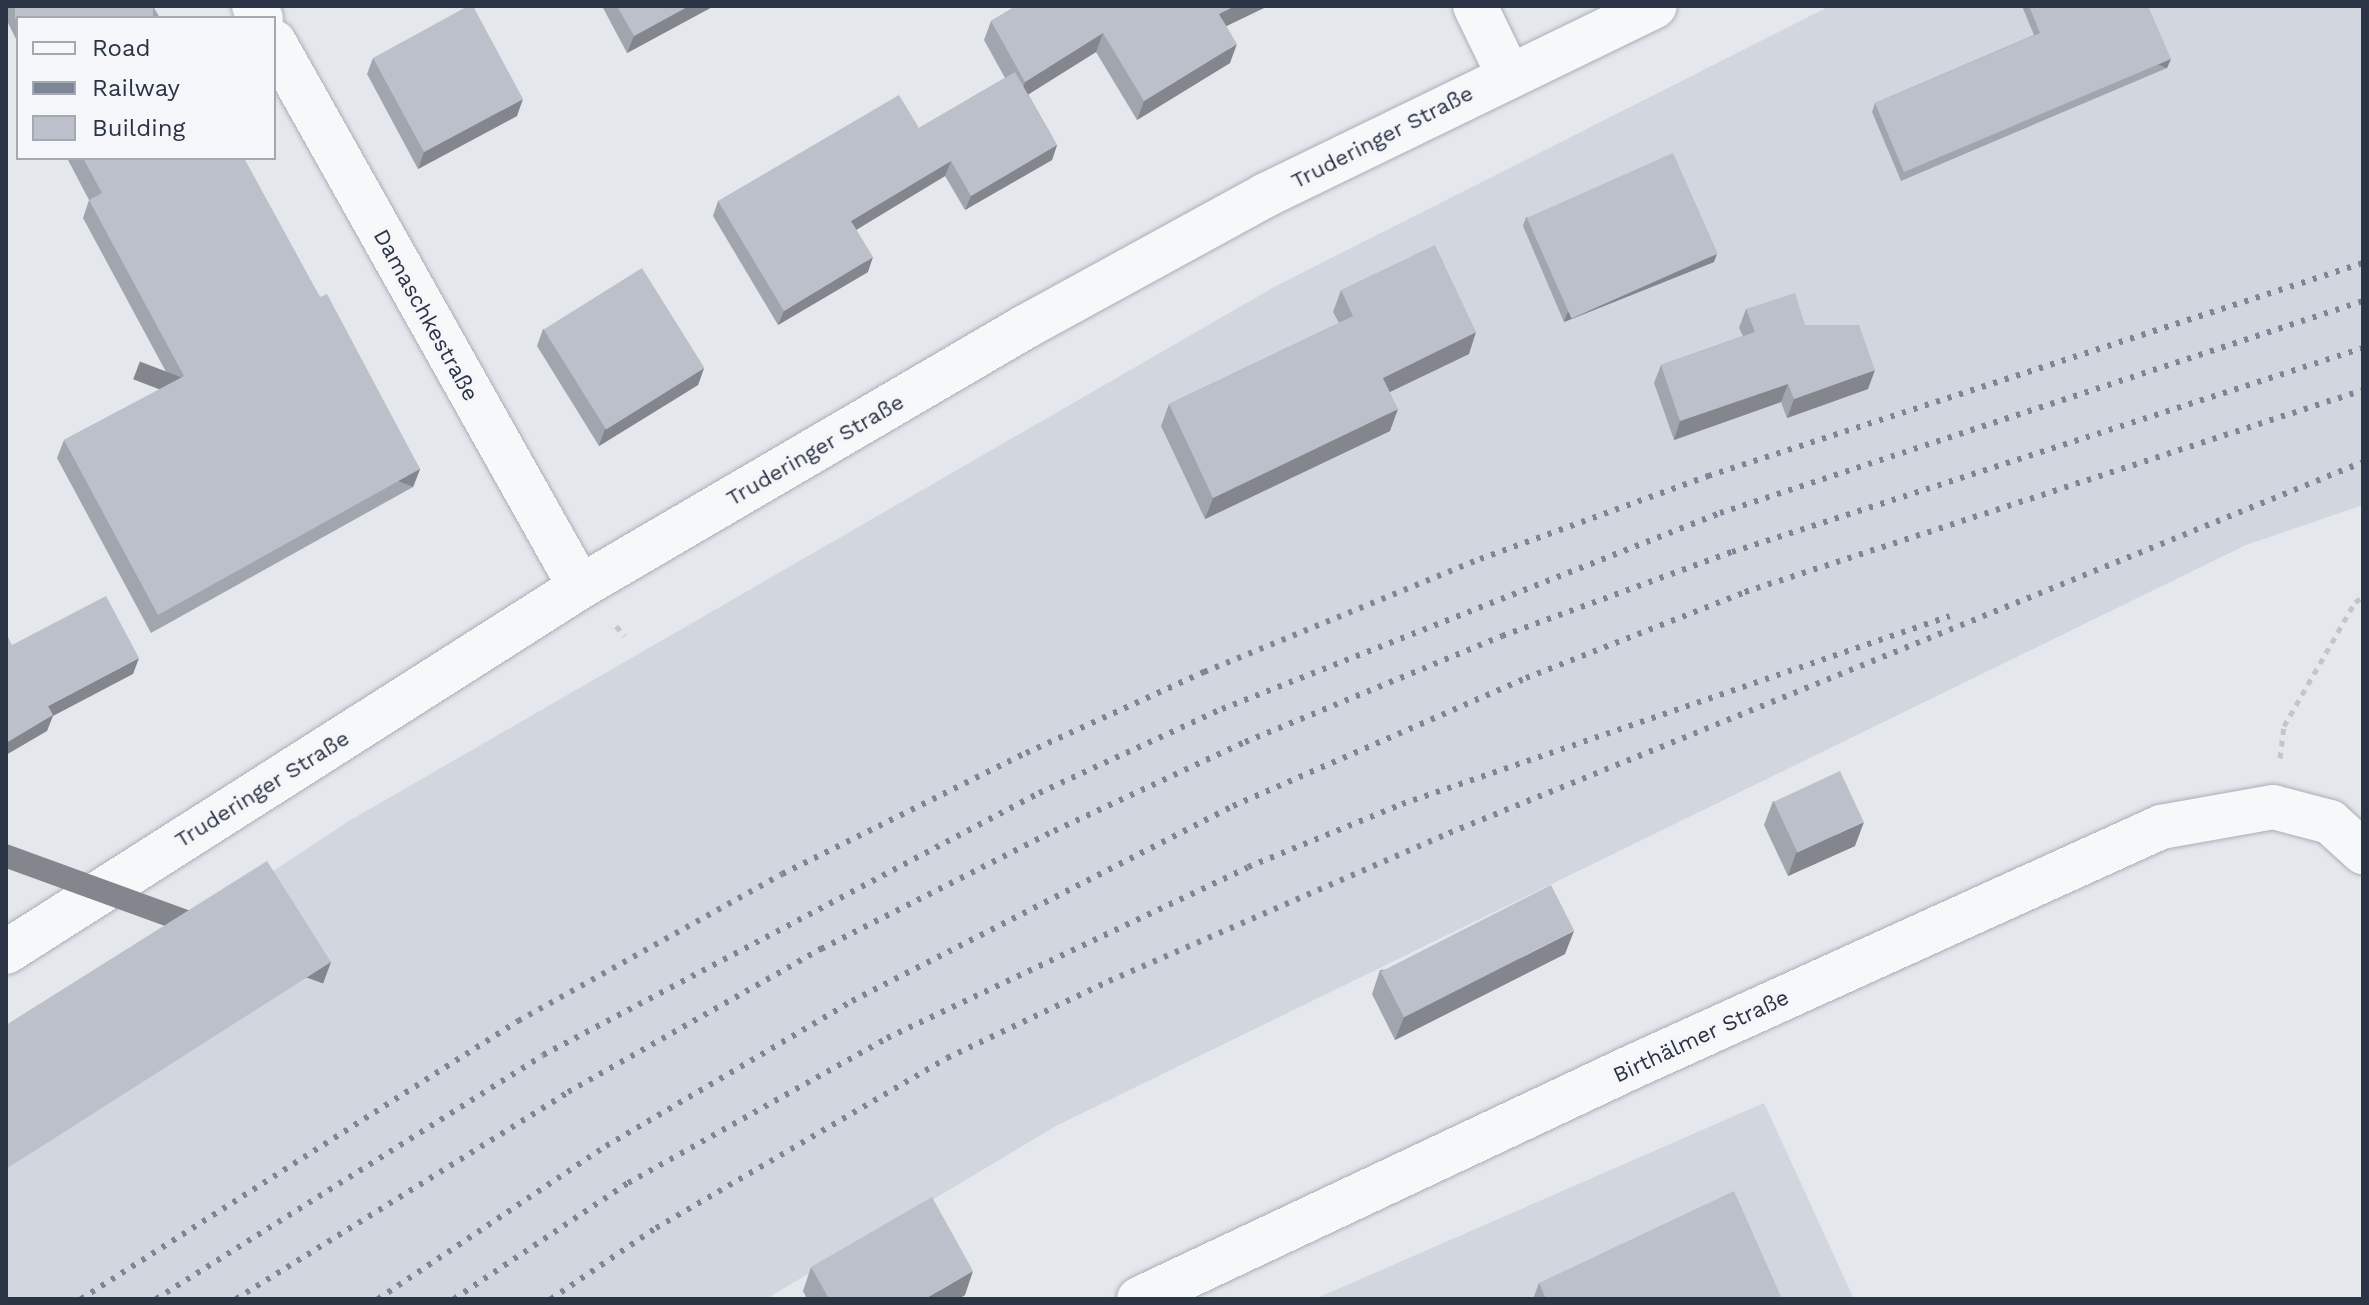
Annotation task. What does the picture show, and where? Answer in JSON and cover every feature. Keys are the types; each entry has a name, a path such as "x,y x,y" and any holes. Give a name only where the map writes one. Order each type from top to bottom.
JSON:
{"street":[{"path":"1475,6 1508,74"},
{"name":"Truderinger Straße","path":"6,952 580,587 1025,327 1266,195 1508,74 1655,6"},
{"name":"Damaschkestraße","path":"276,46 580,587"},
{"path":"2273,807 2330,822 2363,852"},
{"name":"Birthälmer Straße","path":"1139,1299 1620,1072 2161,827 2273,807"}],"path":[{"path":"2273,807 2284,726 2355,602 2363,597"}],"shaded area":[{"path":"1830,6 2363,6 2363,505 2246,545 1056,1126 766,1299 6,1299 6,1048 349,821 1274,287"},
{"path":"1764,1103 1854,1299 1315,1299"}],"building":[{"path":"15,6 153,6 153,16 16,16 15,19"},
{"path":"473,6 523,99 424,152 373,58"},
{"path":"617,6 689,6 634,36"},
{"path":"1016,6 1235,6 1219,14 1237,44 1144,101 1103,33 1025,82 991,21"},
{"path":"2029,6 2148,6 2171,59 1904,172 1875,103 2040,33"},
{"path":"1015,72 1057,145 971,196 951,161 851,221 873,257 784,311 718,201 899,95 919,128"},
{"path":"1673,153 1718,253 1572,319 1527,218"},
{"path":"84,160 245,160 320,297 327,294 420,469 158,615 64,440 184,376 89,200 102,193"},
{"path":"1435,245 1476,332 1383,378 1398,409 1213,498 1169,404 1353,316 1341,290"},
{"path":"642,268 705,368 606,430 544,329"},
{"path":"1795,293 1805,325 1859,325 1875,370 1794,399 1788,384 1680,421 1661,365 1755,332 1746,309"},
{"path":"106,596 139,658 48,706 53,715 6,743 6,633 12,645"},
{"path":"1840,771 1864,822 1798,853 1774,802"},
{"path":"267,861 331,962 6,1169 6,1025"},
{"path":"1551,885 1574,930 1404,1017 1381,972"},
{"path":"1734,1191 1782,1299 1546,1299 1539,1283"},
{"path":"932,1197 973,1271 925,1299 829,1299 811,1267"}],"railway":[{"path":"81,1299 518,1021 782,874 1026,753 1204,672 1480,559 1708,476 2363,263"},
{"path":"156,1299 543,1055 1039,793 1222,709 1720,513 2363,301"},
{"path":"236,1299 568,1092 821,949 1054,831 1245,742 1502,636 1732,552 2363,348"},
{"path":"378,1299 606,1146 852,1001 1233,806 1526,678 1745,592 2363,390"},
{"path":"551,1299 656,1228 947,1058 1109,981 1449,833 2363,462"},
{"path":"454,1299 628,1183 887,1038 1248,867 1402,804 1950,616"}]}
